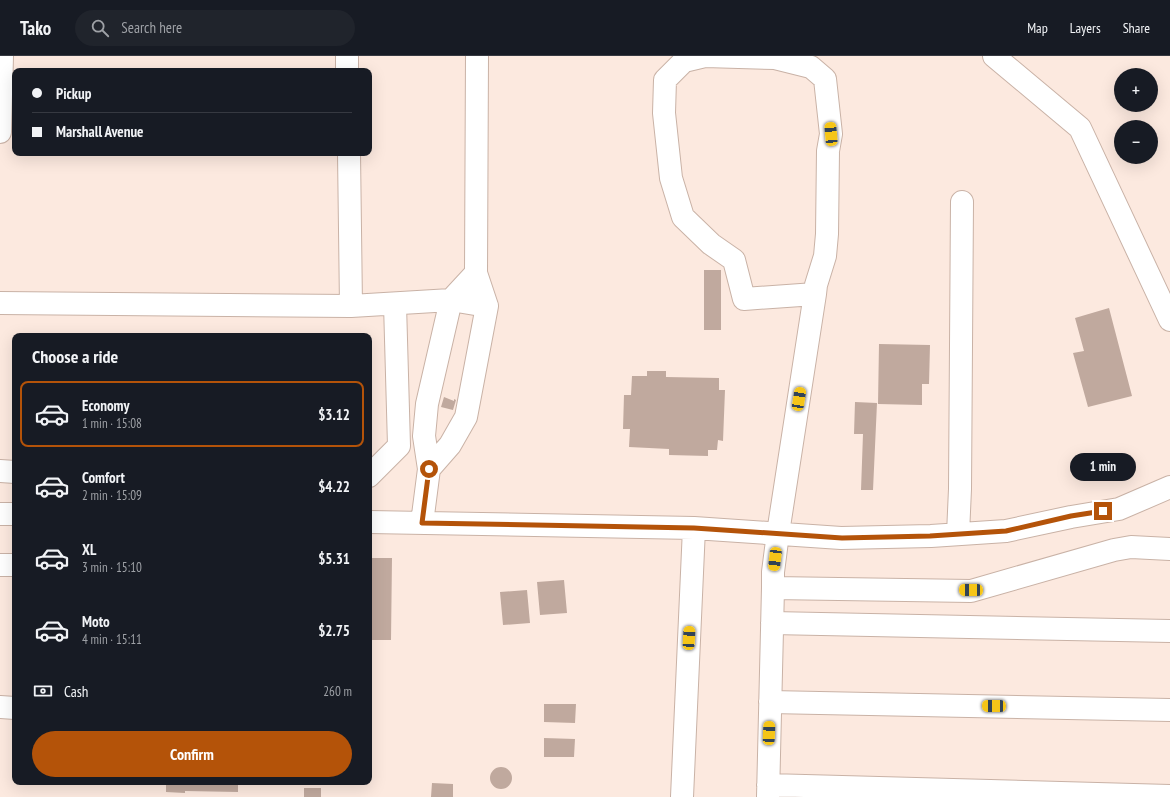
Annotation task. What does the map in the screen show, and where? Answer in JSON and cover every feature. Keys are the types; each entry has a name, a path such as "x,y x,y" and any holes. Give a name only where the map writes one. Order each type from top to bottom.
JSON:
{"street":[{"path":"0,132 2,56"},
{"path":"347,56 347,68"},
{"path":"429,469 450,445 466,417 487,306 476,273 477,56"},
{"path":"815,294 744,299 734,260 711,244 683,216 671,178 664,113 665,80 684,61 705,56 775,58 811,67 826,80 831,134 828,151 827,234 825,256 816,285 815,294 778,533 773,572 768,791 1170,796"},
{"path":"994,56 1080,128 1170,320"},
{"path":"349,156 351,306"},
{"path":"958,534 960,481 962,202"},
{"path":"422,523 429,469 424,436 427,404 451,300 476,273"},
{"path":"0,303 351,306 451,300 487,306"},
{"path":"372,473 399,446 395,304"},
{"path":"0,471 12,472"},
{"path":"372,522 694,528 842,538 930,536 1006,531 1071,516 1119,508 1170,487"},
{"path":"0,514 12,514"},
{"path":"682,797 694,528"},
{"path":"773,588 971,590 1114,550 1131,547 1170,549"},
{"path":"0,565 12,565"},
{"path":"772,623 1170,631"},
{"path":"770,702 1170,710"},
{"path":"0,707 12,708"}],"building":[{"path":"704,270 721,270 721,330 704,330"},
{"path":"1109,308 1132,396 1088,407 1073,353 1084,351 1075,318"},
{"path":"879,344 930,345 929,384 922,384 922,405 878,404"},
{"path":"647,371 666,371 666,377 719,378 719,390 725,390 723,441 718,440 717,450 708,450 708,456 669,455 669,449 629,447 630,429 623,429 624,395 631,395 632,376 647,376"},
{"path":"444,397 454,401 454,399 456,400 453,410 441,407"},
{"path":"855,402 877,403 873,490 861,490 863,434 854,434"},
{"path":"372,558 392,558 391,640 372,640"},
{"path":"564,580 567,613 540,615 537,582"},
{"path":"527,590 530,623 503,625 500,592"},
{"path":"544,704 576,704 575,723 544,722"},
{"path":"544,738 575,739 574,757 544,757"},
{"path":"501,767 509,770 512,778 509,786 501,789 493,786 490,778 493,770"},
{"path":"432,783 453,784 453,797 431,797"},
{"path":"166,785 238,785 238,792 166,792"},
{"path":"304,788 321,788 321,797 304,797"}],"route":[{"path":"429,469 422,523 694,528 842,538 930,536 1006,531 1071,516 1103,511"}]}
